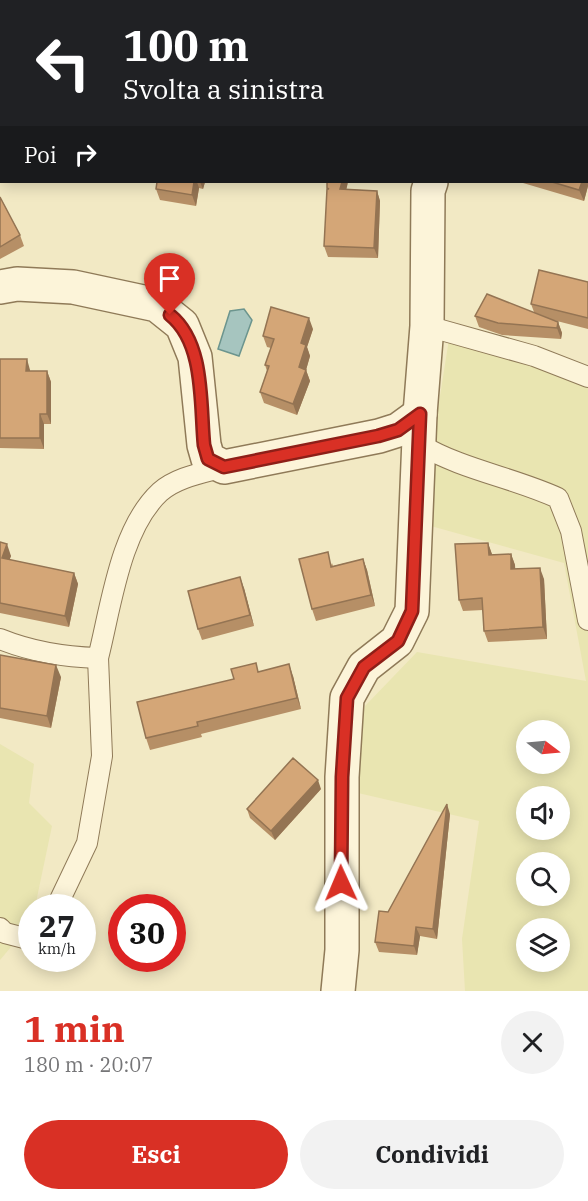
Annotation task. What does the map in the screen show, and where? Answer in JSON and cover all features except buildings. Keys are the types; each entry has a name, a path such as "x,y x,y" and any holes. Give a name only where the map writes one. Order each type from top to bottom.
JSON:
{"street":[{"path":"338,991 342,950 342,777 347,698 364,667 398,641 412,611 419,429 428,326 428,191 431,183"},
{"path":"0,287 18,284 73,287 146,302 157,305 182,325 195,357 204,445 208,459 224,467 398,430 419,429"}],"lane":[{"path":"428,326 534,356 588,377"},
{"path":"419,429 443,458 485,474 528,484 558,498 571,531 588,621"},
{"path":"63,894 87,843 102,756 99,658 130,536 141,515 161,491 187,477 224,467"},
{"path":"0,639 19,647 49,653 99,658"},
{"path":"0,928 5,933 18,936"}],"shaded area":[{"path":"449,339 543,368 588,386 588,991 465,991 462,939 479,821 358,793 357,738 365,706 417,652 586,681 564,563 420,523"},
{"path":"0,744 34,764 29,803 52,826 38,894 18,894 18,939 0,960"}],"water":[{"path":"244,309 252,320 239,356 218,349 230,311"}],"route":[{"path":"170,315 182,325 195,357 204,445 208,459 224,467 378,436 398,430 420,414 412,611 398,641 364,667 347,698 342,777 341,883"}]}
